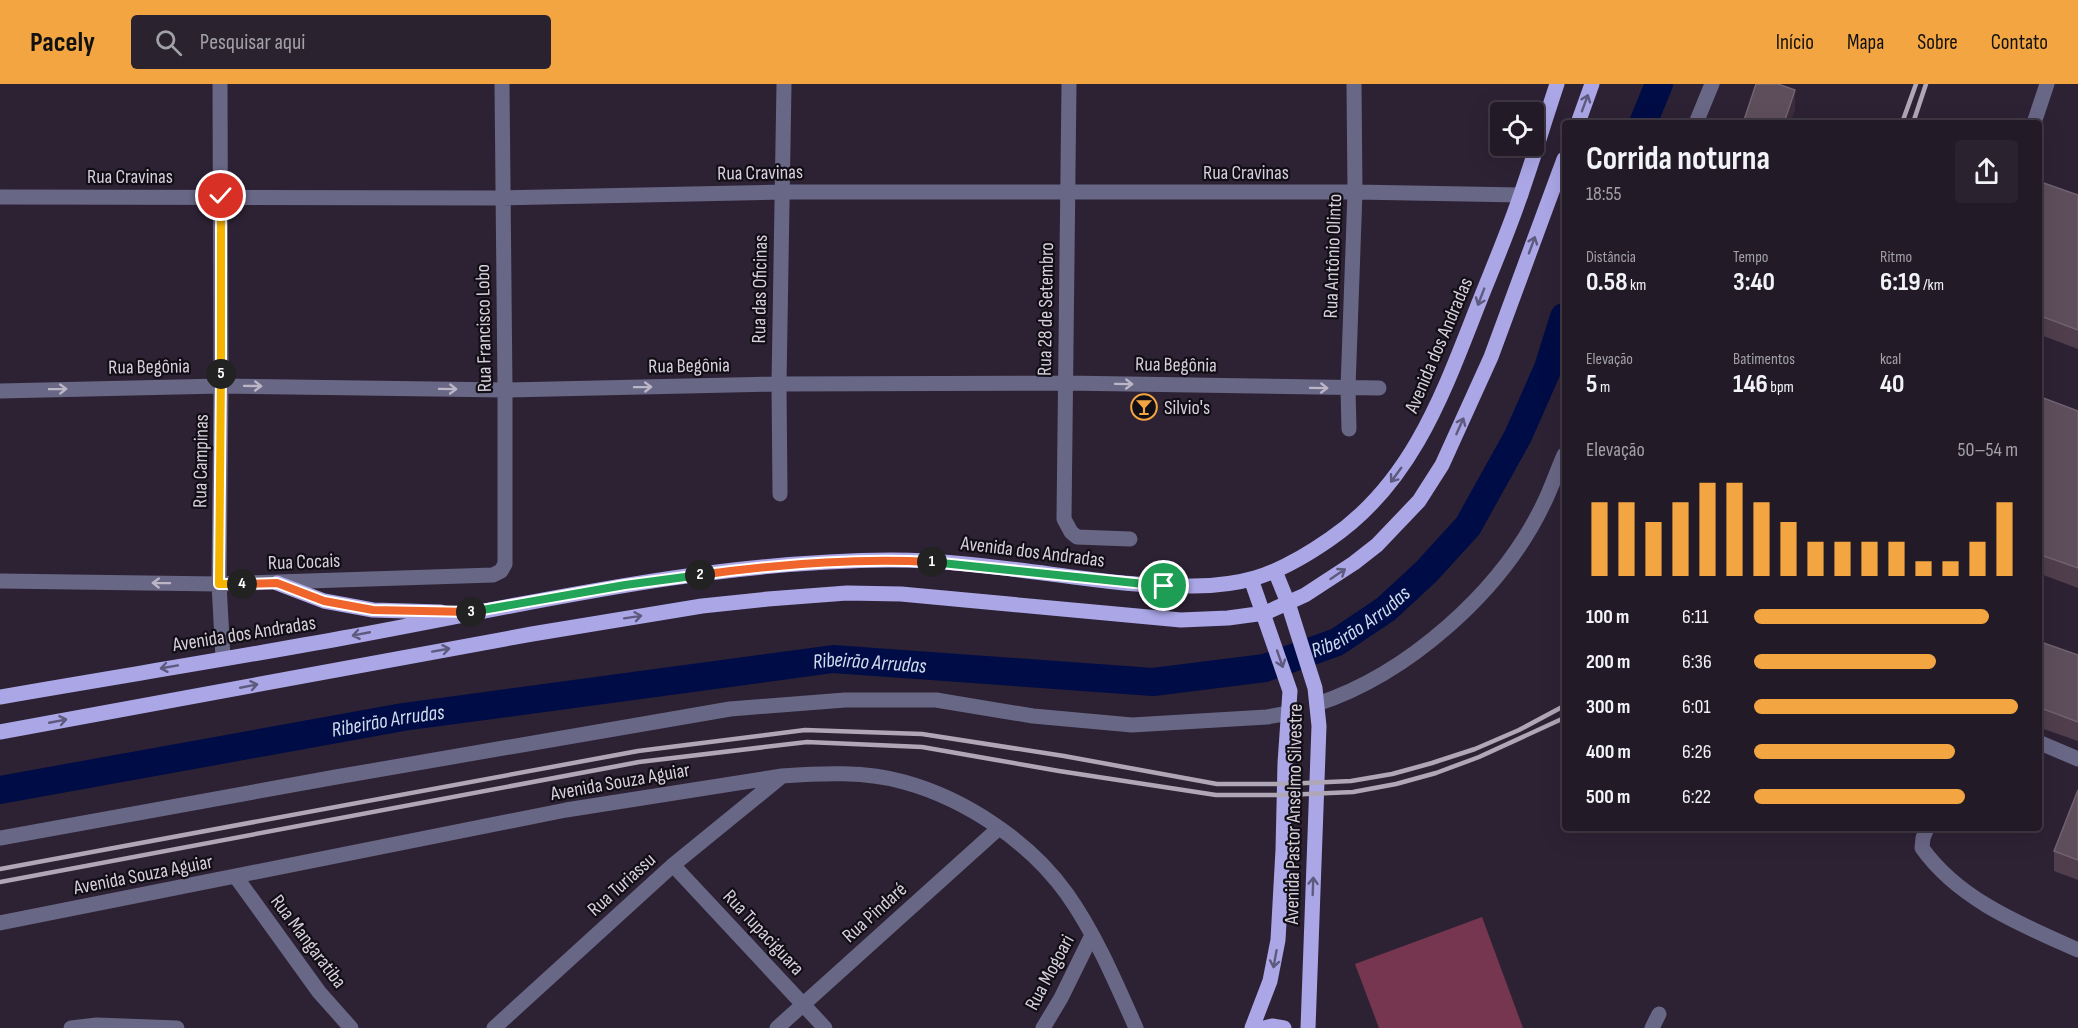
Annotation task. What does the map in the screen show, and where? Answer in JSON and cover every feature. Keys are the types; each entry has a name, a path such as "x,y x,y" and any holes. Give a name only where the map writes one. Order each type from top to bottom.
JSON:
{"main road":[{"name":"Avenida dos Andradas","path":"0,697 342,638 465,613 648,582 765,566 851,560 947,562 1060,577 1164,586 1251,579 1275,571 1334,537 1357,518 1401,469 1430,422 1446,388 1521,195 1557,84"},
{"path":"1579,120 1592,84"},
{"path":"0,732 532,634 702,606 847,592 902,594 1181,620 1267,620 1288,603 1329,579 1377,546 1419,501 1442,465 1491,357 1562,164"},
{"name":"Avenida Pastor Anselmo Silvestre","path":"1275,571 1288,603 1315,687 1317,704 1308,1028"},
{"name":"Avenida Pastor Anselmo Silvestre","path":"1251,579 1290,691 1276,950 1270,981 1252,1028"},
{"path":"277,583 324,601 373,610 465,613"},
{"path":"1264,1028 1272,1026 1284,1028"}],"street":[{"name":"Rua Campinas","path":"220,84 219,584 223,658"},
{"name":"Rua Francisco Lobo","path":"501,571 505,564 502,84"},
{"name":"Rua das Oficinas","path":"780,494 779,384 783,84"},
{"name":"Rua 28 de Setembro","path":"1069,84 1064,519 1071,532 1077,537 1130,539"},
{"name":"Rua Antônio Olinto","path":"1349,429 1348,388 1355,192 1354,84"},
{"path":"1697,120 1712,84"},
{"path":"2035,120 2047,84"},
{"name":"Rua Cravinas","path":"0,197 502,198 782,192 1355,192 1521,195"},
{"name":"Rua Begônia","path":"0,391 221,386 505,390 779,384 1065,383 1379,388"},
{"path":"1317,704 1388,672 1464,611 1493,579 1528,530 1543,506 1562,459"},
{"name":"Rua Cocais","path":"0,581 277,583 493,575 501,571"},
{"path":"0,838 730,709 845,700 936,700 1033,716 1132,725 1267,717 1289,713"},
{"path":"2042,744 2078,759"},
{"name":"Avenida Souza Aguiar","path":"0,923 566,810 782,776 817,773 848,774 904,782 948,799 999,828 1036,857 1067,894 1092,935 1136,1028"},
{"name":"Rua Turiassu","path":"494,1028 673,865 782,776"},
{"name":"Rua Pindaré","path":"777,1028 999,828"},
{"path":"1926,831 1922,848 1944,873 2002,916 2078,950"},
{"name":"Rua Tupaciguara","path":"673,865 825,1028"},
{"name":"Rua Mangaratiba","path":"236,877 319,992 351,1028"},
{"name":"Rua Mogoari","path":"1043,1028 1061,998 1092,935"},
{"path":"71,1028 97,1025 177,1028"}],"shaded area":[{"path":"1482,917 1523,1028 1379,1028 1355,964"}],"building":[{"path":"1756,84 1778,84 1795,90 1785,120 1744,120"},
{"path":"2042,182 2078,195 2078,330 2042,316"},
{"path":"2042,398 2078,411 2078,568 2042,555"},
{"path":"2042,642 2078,655 2078,722 2042,708"},
{"path":"2078,790 2078,860 2054,851"}],"waterway":[{"name":"Ribeirão Arrudas","path":"1644,120 1659,84"},
{"name":"Ribeirão Arrudas","path":"0,790 403,717 833,659 1153,682 1265,668 1337,642 1386,609 1426,572 1468,526 1518,436 1548,368 1562,323"}],"railway":[{"path":"1903,120 1916,84"},
{"path":"1914,120 1926,84"},
{"path":"0,869 638,751 805,730 922,734 1064,756 1217,784 1284,784 1351,781 1392,774 1432,763 1475,749 1519,730 1562,707"},
{"path":"0,882 639,762 807,742 922,747 1216,795 1285,795 1353,792 1396,784 1436,773 1479,757 1562,719"}],"place":[{"name":"Silvio's","path":"1144,407"}],"route":[{"path":"221,196 219,584 277,583 324,601 373,610 465,613 625,585 765,566 851,560 947,562 1060,577 1164,586"}]}
